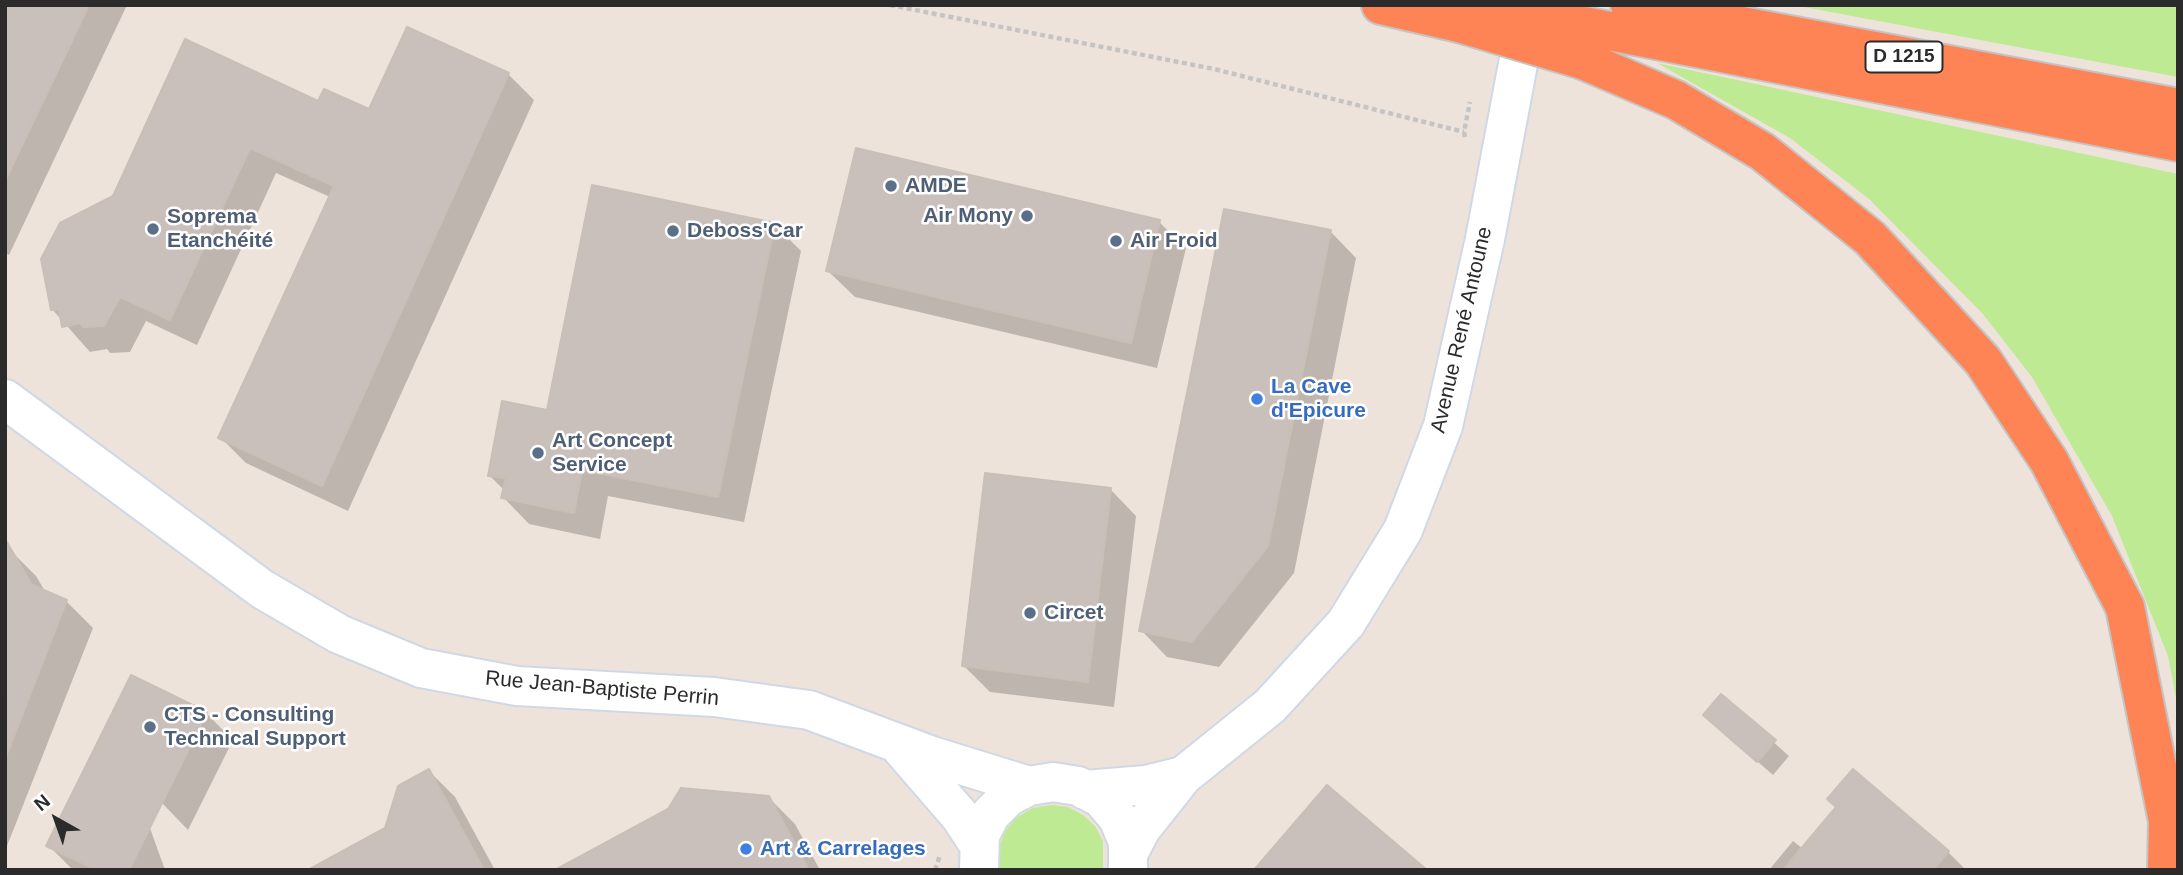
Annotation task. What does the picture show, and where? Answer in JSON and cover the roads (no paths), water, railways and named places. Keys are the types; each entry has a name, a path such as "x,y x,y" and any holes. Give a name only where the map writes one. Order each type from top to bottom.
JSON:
{"highway":[{"path":"1381,5 1469,14 1583,43 2178,142"},
{"name":"D 1215","path":"1630,5 2178,108"},
{"path":"1583,43 1763,152 1870,238 1983,361 2049,461 2125,607 2168,821 2166,870"}],"street":[{"name":"Avenue René Antoune","path":"1128,862 1141,830 1183,776 1270,706 1346,623 1403,530 1443,426 1485,239 1529,5"},
{"name":"Rue Jean-Baptiste Perrin","path":"5,400 262,589 339,634 421,668 517,686 714,697 809,710 895,743 1029,786"},
{"name":"Rue Jean-Baptiste Perrin","path":"895,743 953,807 979,858"},
{"name":"Avenue René Antoune","path":"1085,790 1125,788 1183,776"},
{"path":"979,858 991,814 1008,797 1029,786 1053,782 1085,790 1101,798 1118,818 1128,842 1128,862"}],"place":[{"name":"AMDE","path":"891,186"},
{"name":"Air Mony","path":"1027,216"},
{"name":"Soprema Etanchéité","path":"153,229"},
{"name":"Deboss'Car","path":"673,231"},
{"name":"Air Froid","path":"1116,241"},
{"name":"La Cave d'Epicure","path":"1257,399"},
{"name":"Art Concept Service","path":"538,453"},
{"name":"Circet","path":"1030,613"},
{"name":"CTS - Consulting Technical Support","path":"150,727"},
{"name":"Art & Carrelages","path":"746,849"}]}
